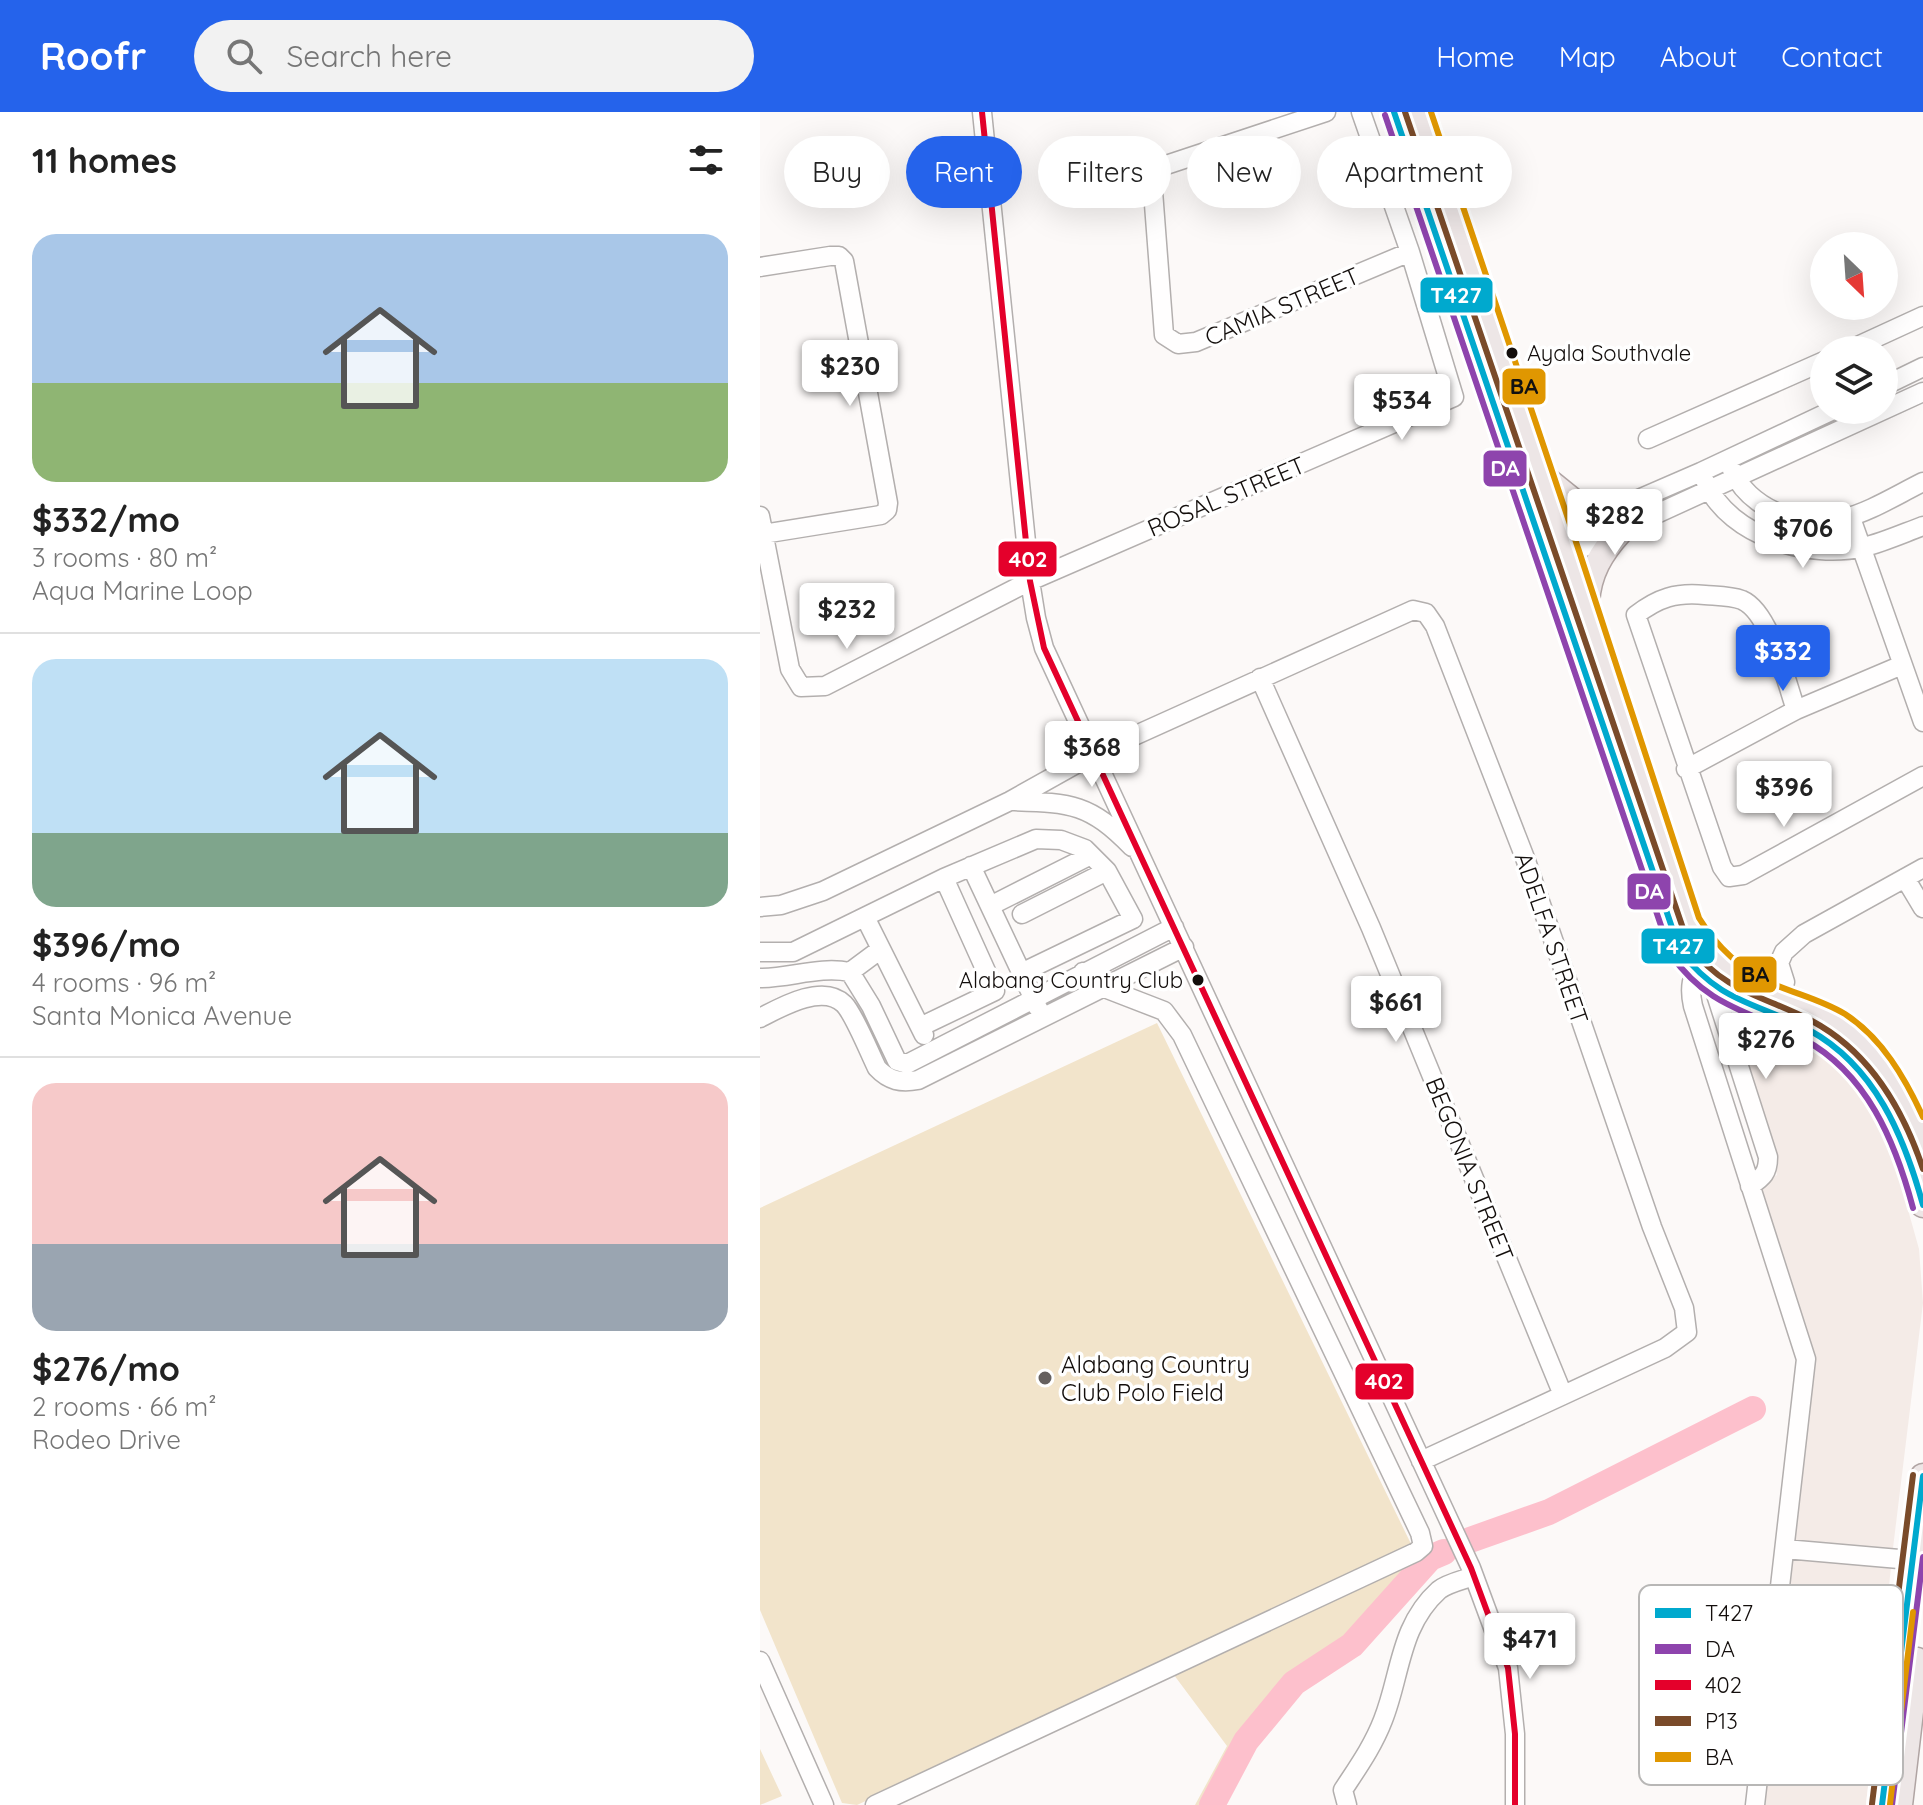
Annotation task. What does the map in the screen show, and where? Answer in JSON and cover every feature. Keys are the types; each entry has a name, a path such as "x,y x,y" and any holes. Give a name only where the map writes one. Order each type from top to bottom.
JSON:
{"main road":[{"path":"1394,112 1556,548 1682,926"},
{"path":"1420,112 1542,475 1556,548 1587,605 1682,926 1680,951 1701,976 1776,1006 1817,1009 1851,1030 1874,1055 1891,1081 1923,1141"},
{"path":"1542,475 1564,495 1612,524 1596,565 1587,605"},
{"path":"1701,976 1744,980 1809,1031 1835,1046 1858,1069 1890,1113 1901,1136 1923,1205"},
{"path":"1903,1663 1918,1562 1923,1476"},
{"path":"1903,1780 1923,1613"},
{"path":"1882,1805 1885,1785"},
{"path":"1900,1805 1902,1785"}],"street":[{"path":"982,112 1030,581 1044,648 1472,1572 1508,1668 1515,1734 1515,1805"},
{"name":"CAMIA STREET","path":"1326,112 1163,166 1154,172 1164,335 1178,344 1196,342 1410,252"},
{"name":"ROSAL STREET","path":"1030,581 1454,397 1410,252 1361,112"},
{"path":"760,267 830,256 839,256 844,261 888,503 887,510 881,515 762,525 790,669 801,687 825,686 1030,581"},
{"path":"1879,336 1923,316"},
{"path":"1648,439 1810,367"},
{"path":"1898,379 1923,367"},
{"path":"1556,548 1612,524 1709,491 1923,392"},
{"path":"1612,524 1701,472 1810,421"},
{"path":"1727,460 1736,479 1758,502 1786,517 1809,524 1851,518 1923,482"},
{"path":"1701,472 1709,491 1738,521 1804,549 1829,551 1863,547 1923,526"},
{"path":"1851,518 1923,722"},
{"path":"1796,710 1764,621 1752,606 1740,599 1682,592 1654,601 1636,615 1686,769 1722,867 1729,877 1743,875 1923,776"},
{"name":"ADELFA STREET","path":"760,907 781,905 823,891 1010,801 1094,754 1413,610 1426,613 1435,626 1525,858 1652,1227 1684,1308 1687,1332 1665,1348 1421,1461"},
{"path":"1686,769 1796,710 1902,665"},
{"name":"BEGONIA STREET","path":"1260,678 1371,928 1563,1395"},
{"path":"1010,801 1053,802 1084,808 1104,821 1140,854"},
{"path":"760,952 793,952 944,878 1036,839 1061,840 1085,849 1107,871 1133,919 1021,973"},
{"path":"990,906 1091,855"},
{"path":"971,866 1043,1018"},
{"path":"1776,1006 1785,982 1779,963 1791,944 1923,868"},
{"path":"1022,914 1107,871"},
{"path":"920,1027 995,991 944,878"},
{"path":"1905,878 1923,908"},
{"path":"865,917 942,1070"},
{"path":"850,972 871,1006 897,1061 907,1064 1174,927"},
{"path":"760,1018 784,1006 827,996 844,1004 883,1074 893,1080 918,1080 1184,947"},
{"path":"760,978 815,970 850,972 881,949"},
{"path":"875,1805 1416,1552 1423,1546 1420,1533 1182,1035 1164,1011 1102,987 1083,972"},
{"path":"1701,976 1768,1157 1765,1176 1750,1186"},
{"path":"1701,976 1750,1186 1806,1359 1781,1585"},
{"path":"1785,1549 1918,1562"},
{"path":"1347,1805 1343,1790 1373,1746 1385,1716 1401,1649 1416,1619 1441,1589 1472,1572"},
{"path":"760,1661 765,1685 824,1805"},
{"path":"1755,1805 1757,1785"}],"shaded area":[{"path":"1727,1006 1828,1057 1848,1077 1878,1122 1896,1167 1919,1249 1923,1303 1893,1548 1785,1549 1806,1359 1750,1186 1777,1175"},
{"name":"Alabang Country Club Polo Field","path":"1157,1023 1413,1548 857,1805 842,1803 760,1610 760,1208"},
{"path":"1447,1538 1455,1552 1422,1564 1348,1643 1288,1684 1233,1751 1206,1805 1195,1805 1227,1746 1171,1671"},
{"path":"1792,1556 1891,1567 1889,1585 1789,1585"},
{"path":"760,1749 782,1796 760,1805"},
{"path":"1767,1785 1868,1785 1866,1805 1765,1805"}],"waterway":[{"path":"1470,1540 1549,1512 1753,1409"},
{"path":"1212,1805 1246,1741 1294,1683 1352,1645 1430,1558 1444,1552"}],"transit line":[{"name":"402","path":"982,112 1030,581 1044,648 1471,1568 1508,1668 1515,1734 1515,1805"},
{"name":"T427","path":"1394,112 1680,951 1710,982 1725,992 1809,1030 1852,1063 1884,1105 1906,1154 1923,1205"},
{"name":"P13","path":"1405,112 1689,946 1703,962 1732,984 1812,1021 1851,1049 1882,1084 1905,1125 1923,1169"},
{"name":"BA","path":"1431,112 1699,918 1722,948 1749,971 1836,1009 1858,1024 1891,1060 1923,1117"},
{"name":"DA","path":"1385,115 1671,955 1700,987 1716,998 1803,1039 1845,1070 1875,1111 1887,1134 1913,1208"},
{"name":"P13","path":"1899,1585 1913,1475"},
{"name":"T427","path":"1903,1636 1923,1476"},
{"name":"DA","path":"1903,1717 1923,1557"},
{"name":"BA","path":"1903,1695 1913,1612"},
{"name":"P13","path":"1872,1804 1874,1785"},
{"name":"T427","path":"1882,1805 1884,1785"},
{"name":"BA","path":"1890,1804 1892,1785"},
{"name":"DA","path":"1892,1805 1894,1785"}],"place":[{"name":"Ayala Southvale","path":"1512,353"},
{"name":"Alabang Country Club","path":"1198,980"},
{"name":"Alabang Country Club Polo Field","path":"1045,1378"}]}
